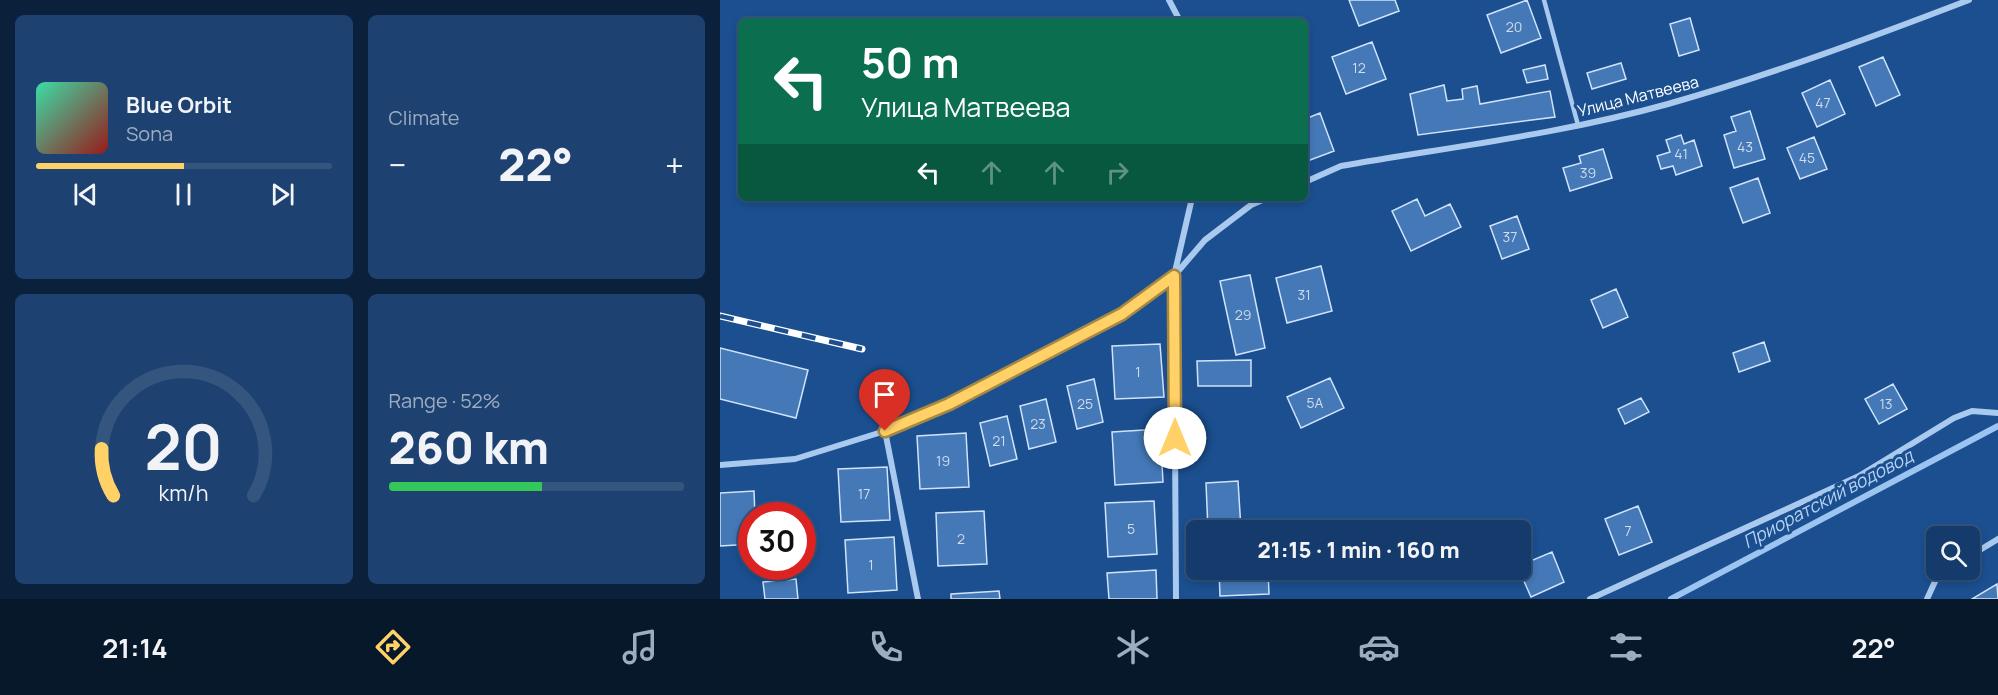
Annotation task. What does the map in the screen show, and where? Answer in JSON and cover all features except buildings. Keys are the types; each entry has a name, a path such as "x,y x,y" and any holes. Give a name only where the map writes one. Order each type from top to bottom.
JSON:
{"street":[{"path":"1169,0 1178,18"},
{"name":"Улица Матвеева","path":"1308,181 1341,166 1578,125 1667,104 1768,73 1969,0"},
{"path":"1176,599 1174,276 1191,201"},
{"path":"720,465 795,459 885,431 949,404 1122,314 1174,276 1205,240 1251,205 1260,201"},
{"path":"1590,599 1859,476 1954,418 1972,411 1998,413"},
{"path":"885,431 918,599"},
{"path":"1980,550 1998,539"},
{"path":"1927,599 1936,580"}],"lane":[{"path":"1544,0 1578,125"}],"waterway":[{"name":"Приоратский водовод","path":"1671,599 1998,426"}],"railway":[{"path":"720,316 862,349"}],"route":[{"path":"885,431 949,404 1122,314 1174,276 1175,438"}]}
